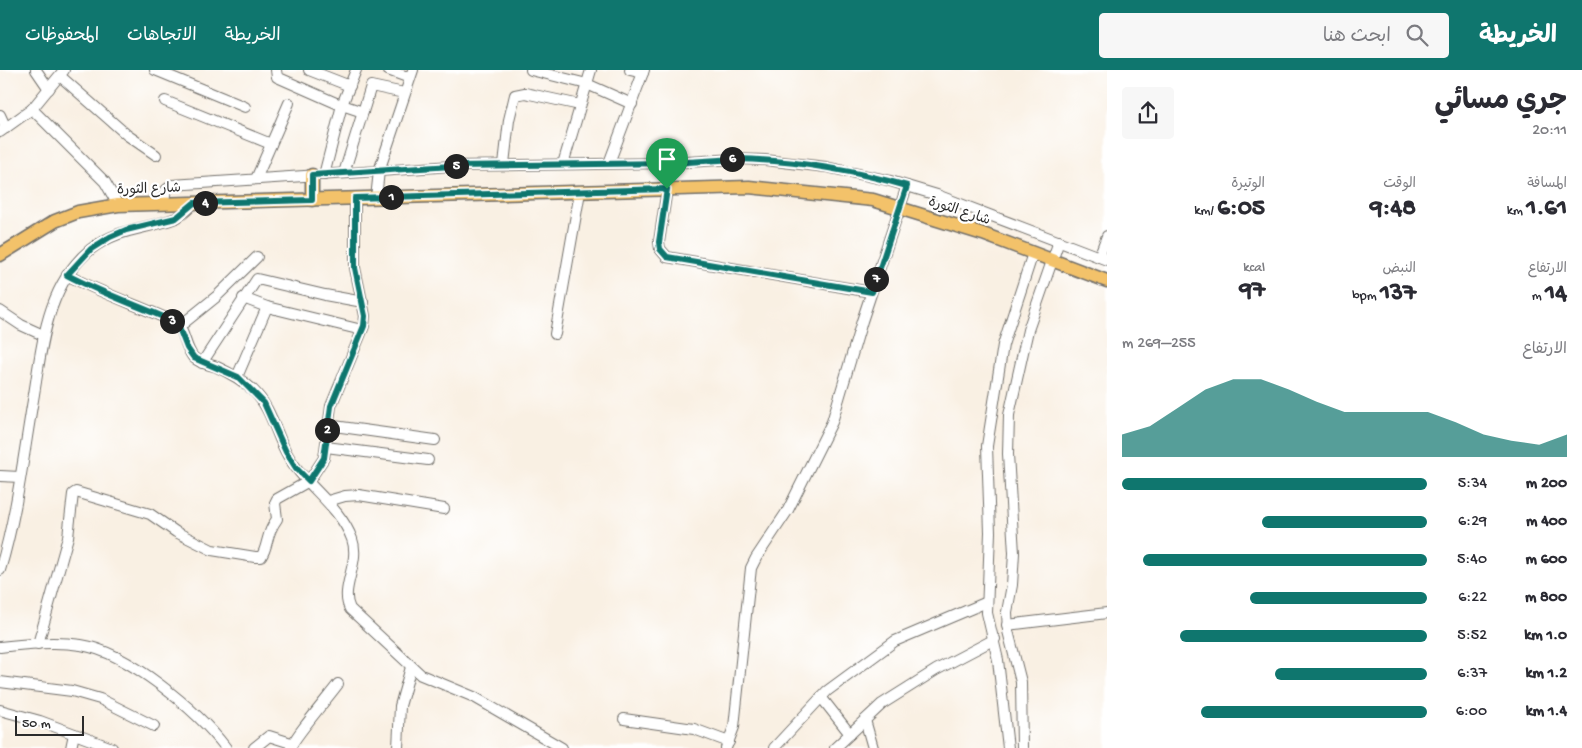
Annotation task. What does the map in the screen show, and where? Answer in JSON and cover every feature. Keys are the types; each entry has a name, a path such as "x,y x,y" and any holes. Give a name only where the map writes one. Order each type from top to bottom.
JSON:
{"main road":[{"path":"312,200 318,175"},
{"name":"شارع الثورة","path":"2,250 78,212 118,205 750,187 874,200 983,234 1107,281"}],"street":[{"path":"36,70 49,89"},
{"path":"155,70 245,107"},
{"path":"276,70 277,77 363,112"},
{"path":"310,70 350,86"},
{"path":"318,175 356,70"},
{"path":"376,198 379,171 411,74 388,70"},
{"path":"531,70 587,84 632,104"},
{"path":"562,164 591,70"},
{"path":"609,163 643,71 630,70"},
{"path":"0,115 3,130 32,109 62,73 127,135 156,155"},
{"path":"344,173 372,86 404,93"},
{"path":"504,164 509,120 515,95 525,93 580,105"},
{"path":"165,101 271,144"},
{"path":"256,179 289,103"},
{"path":"32,109 99,176 118,205"},
{"path":"162,204 166,190 172,185 504,164 765,160 826,167 907,186 937,195 1103,258 1107,236"},
{"path":"624,719 694,729 727,745 734,727 751,568 788,510 832,422 907,186"},
{"path":"667,189 659,242 660,249 667,257 872,292"},
{"path":"555,334 580,192"},
{"path":"38,644 68,537 76,492 150,514 182,536 212,550 261,558 264,553 267,536 278,519 275,507 277,499 309,481 321,465 326,447 327,426 331,406 362,330 365,316 355,268 355,198"},
{"path":"0,570 20,477 43,335 51,310 67,275 91,249 110,237 126,230 176,218 194,203"},
{"path":"1022,748 1021,682 1007,625 1006,612 1012,585 1014,553 1008,454 1009,415 1028,330 1059,241"},
{"path":"1008,748 995,639 989,626 987,602 990,532 987,446 1003,345 1033,253"},
{"path":"180,326 216,297 257,257"},
{"path":"67,275 102,293 143,307 180,326 187,348 194,358 238,377 264,403 286,452 296,468 328,501 346,526 353,541 354,558 346,602 350,610 411,667 429,679 474,697 505,713 562,748"},
{"path":"202,363 257,279 316,294 363,302"},
{"path":"243,298 267,307 362,330"},
{"path":"238,377 267,307"},
{"path":"0,311 21,325 43,335"},
{"path":"327,426 435,440"},
{"path":"326,447 428,460"},
{"path":"0,476 20,477"},
{"path":"328,501 345,496 359,495 444,509"},
{"path":"774,748 822,697 895,641 987,602"},
{"path":"1007,625 1107,613"},
{"path":"834,748 882,704 922,679 995,639"},
{"path":"0,647 38,644 81,645 107,653 132,666 168,692 226,748"},
{"path":"398,748 400,706 411,667"},
{"path":"0,682 72,691 100,699 154,726"},
{"path":"254,748 269,736 291,745 338,684"},
{"path":"822,697 850,734"},
{"path":"0,710 112,748"},
{"path":"865,720 873,748"},
{"path":"71,748 74,734"}],"route":[{"path":"735,159 765,160 826,167 888,180 907,186 872,292 667,257 660,249 659,242 667,189 355,198 355,268 363,302 364,326 331,406 324,458 309,481 296,468 286,452 273,419 264,403 238,377 194,358 187,348 180,326 177,323 143,307 102,293 67,275 91,249 110,237 126,230 176,218 194,203 312,200 312,175 504,164 672,163 735,159"}]}
